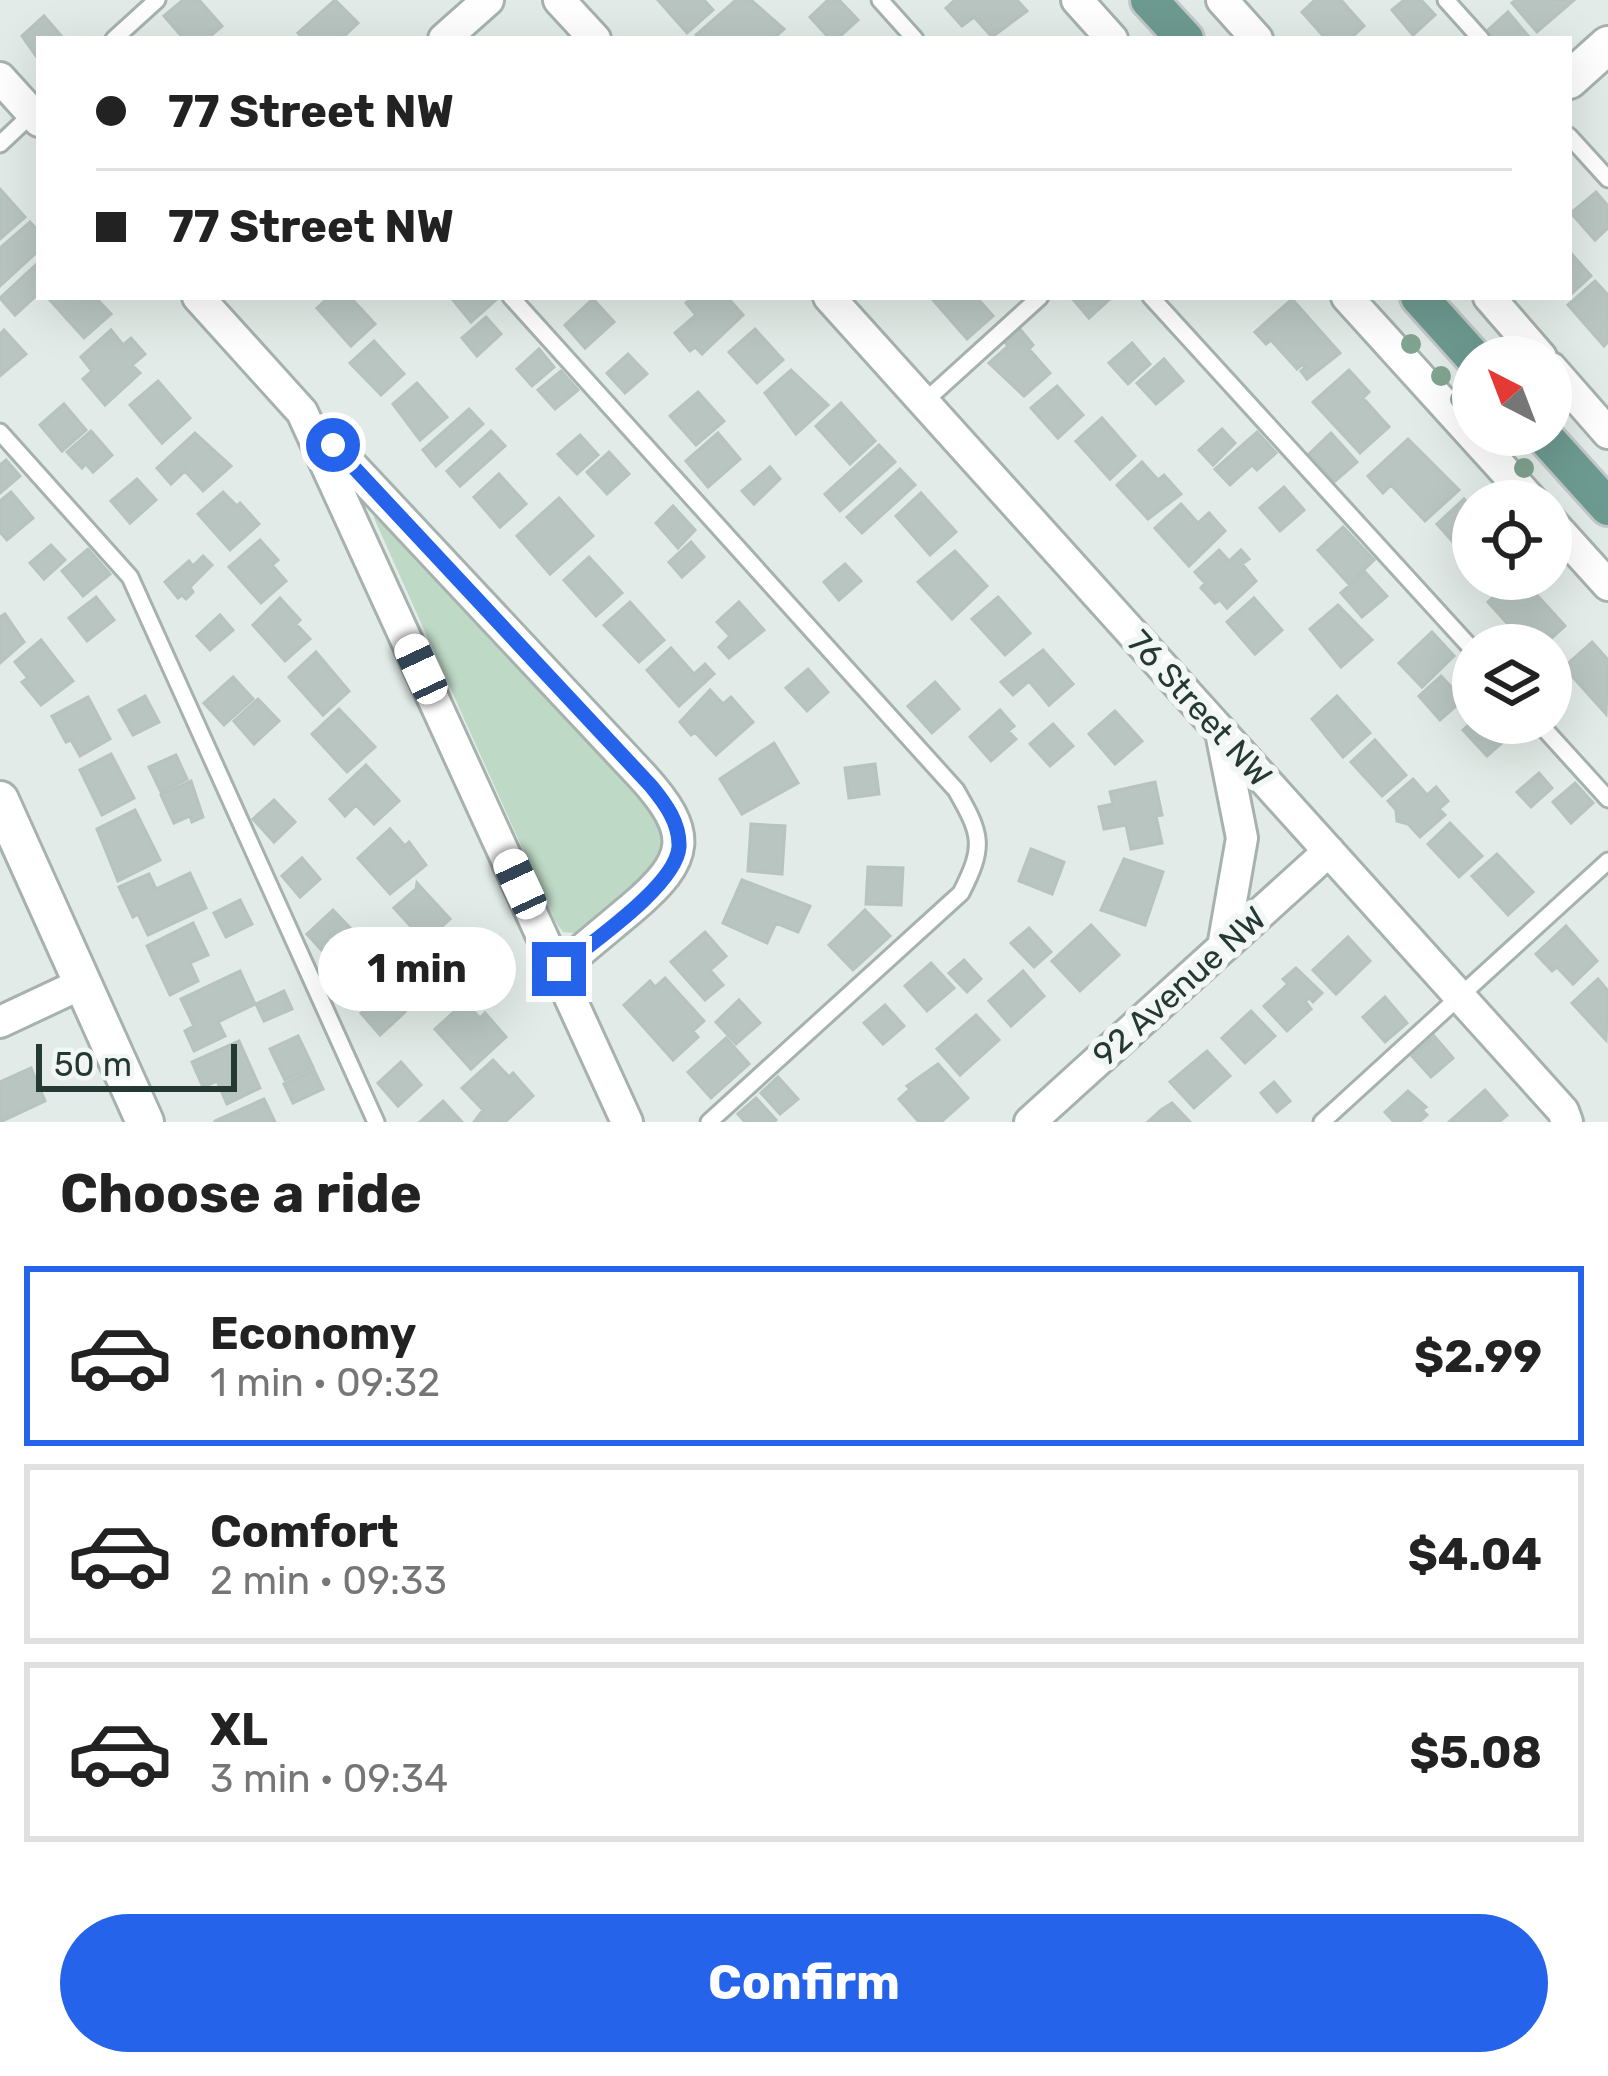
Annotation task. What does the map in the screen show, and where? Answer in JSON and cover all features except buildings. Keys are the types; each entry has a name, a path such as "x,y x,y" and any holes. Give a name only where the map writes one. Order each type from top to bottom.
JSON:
{"main road":[{"path":"1149,0 1182,36"},
{"path":"1422,300 1454,336"},
{"path":"1562,456 1608,507"}],"street":[{"path":"447,36 488,0"},
{"path":"559,0 593,36"},
{"path":"1077,0 1109,36"},
{"path":"1222,0 1254,36"},
{"path":"1572,77 1608,45"},
{"path":"0,78 36,113"},
{"path":"201,300 651,786 674,820 679,846 662,883 559,969"},
{"name":"76 Street NW","path":"832,300 1563,1111 1567,1122"},
{"path":"1350,300 1513,480"},
{"path":"1492,300 1523,336"},
{"path":"1572,392 1608,433"},
{"path":"302,412 627,1122"},
{"path":"1572,545 1608,585"},
{"path":"1221,732 1242,838 1223,946"},
{"path":"0,800 145,1122"},
{"name":"92 Avenue NW","path":"1030,1122 1329,851"},
{"path":"0,1022 81,983"}],"lane":[{"path":"117,36 157,0"},
{"path":"880,0 912,36"},
{"path":"1446,0 1478,36"},
{"path":"0,143 36,115"},
{"path":"1572,139 1608,179"},
{"path":"514,300 956,790 974,821 979,858 961,893 709,1122"},
{"path":"924,402 1037,300"},
{"path":"1154,300 1452,627"},
{"path":"0,433 130,577 376,1122"},
{"path":"1558,744 1608,799"},
{"path":"1322,1122 1608,861"}],"green space":[{"path":"381,512 661,823 667,851 643,881 583,934 563,932 555,921 374,518"}],"route":[{"path":"333,445 651,786 674,820 679,846 662,883 559,969"}]}
